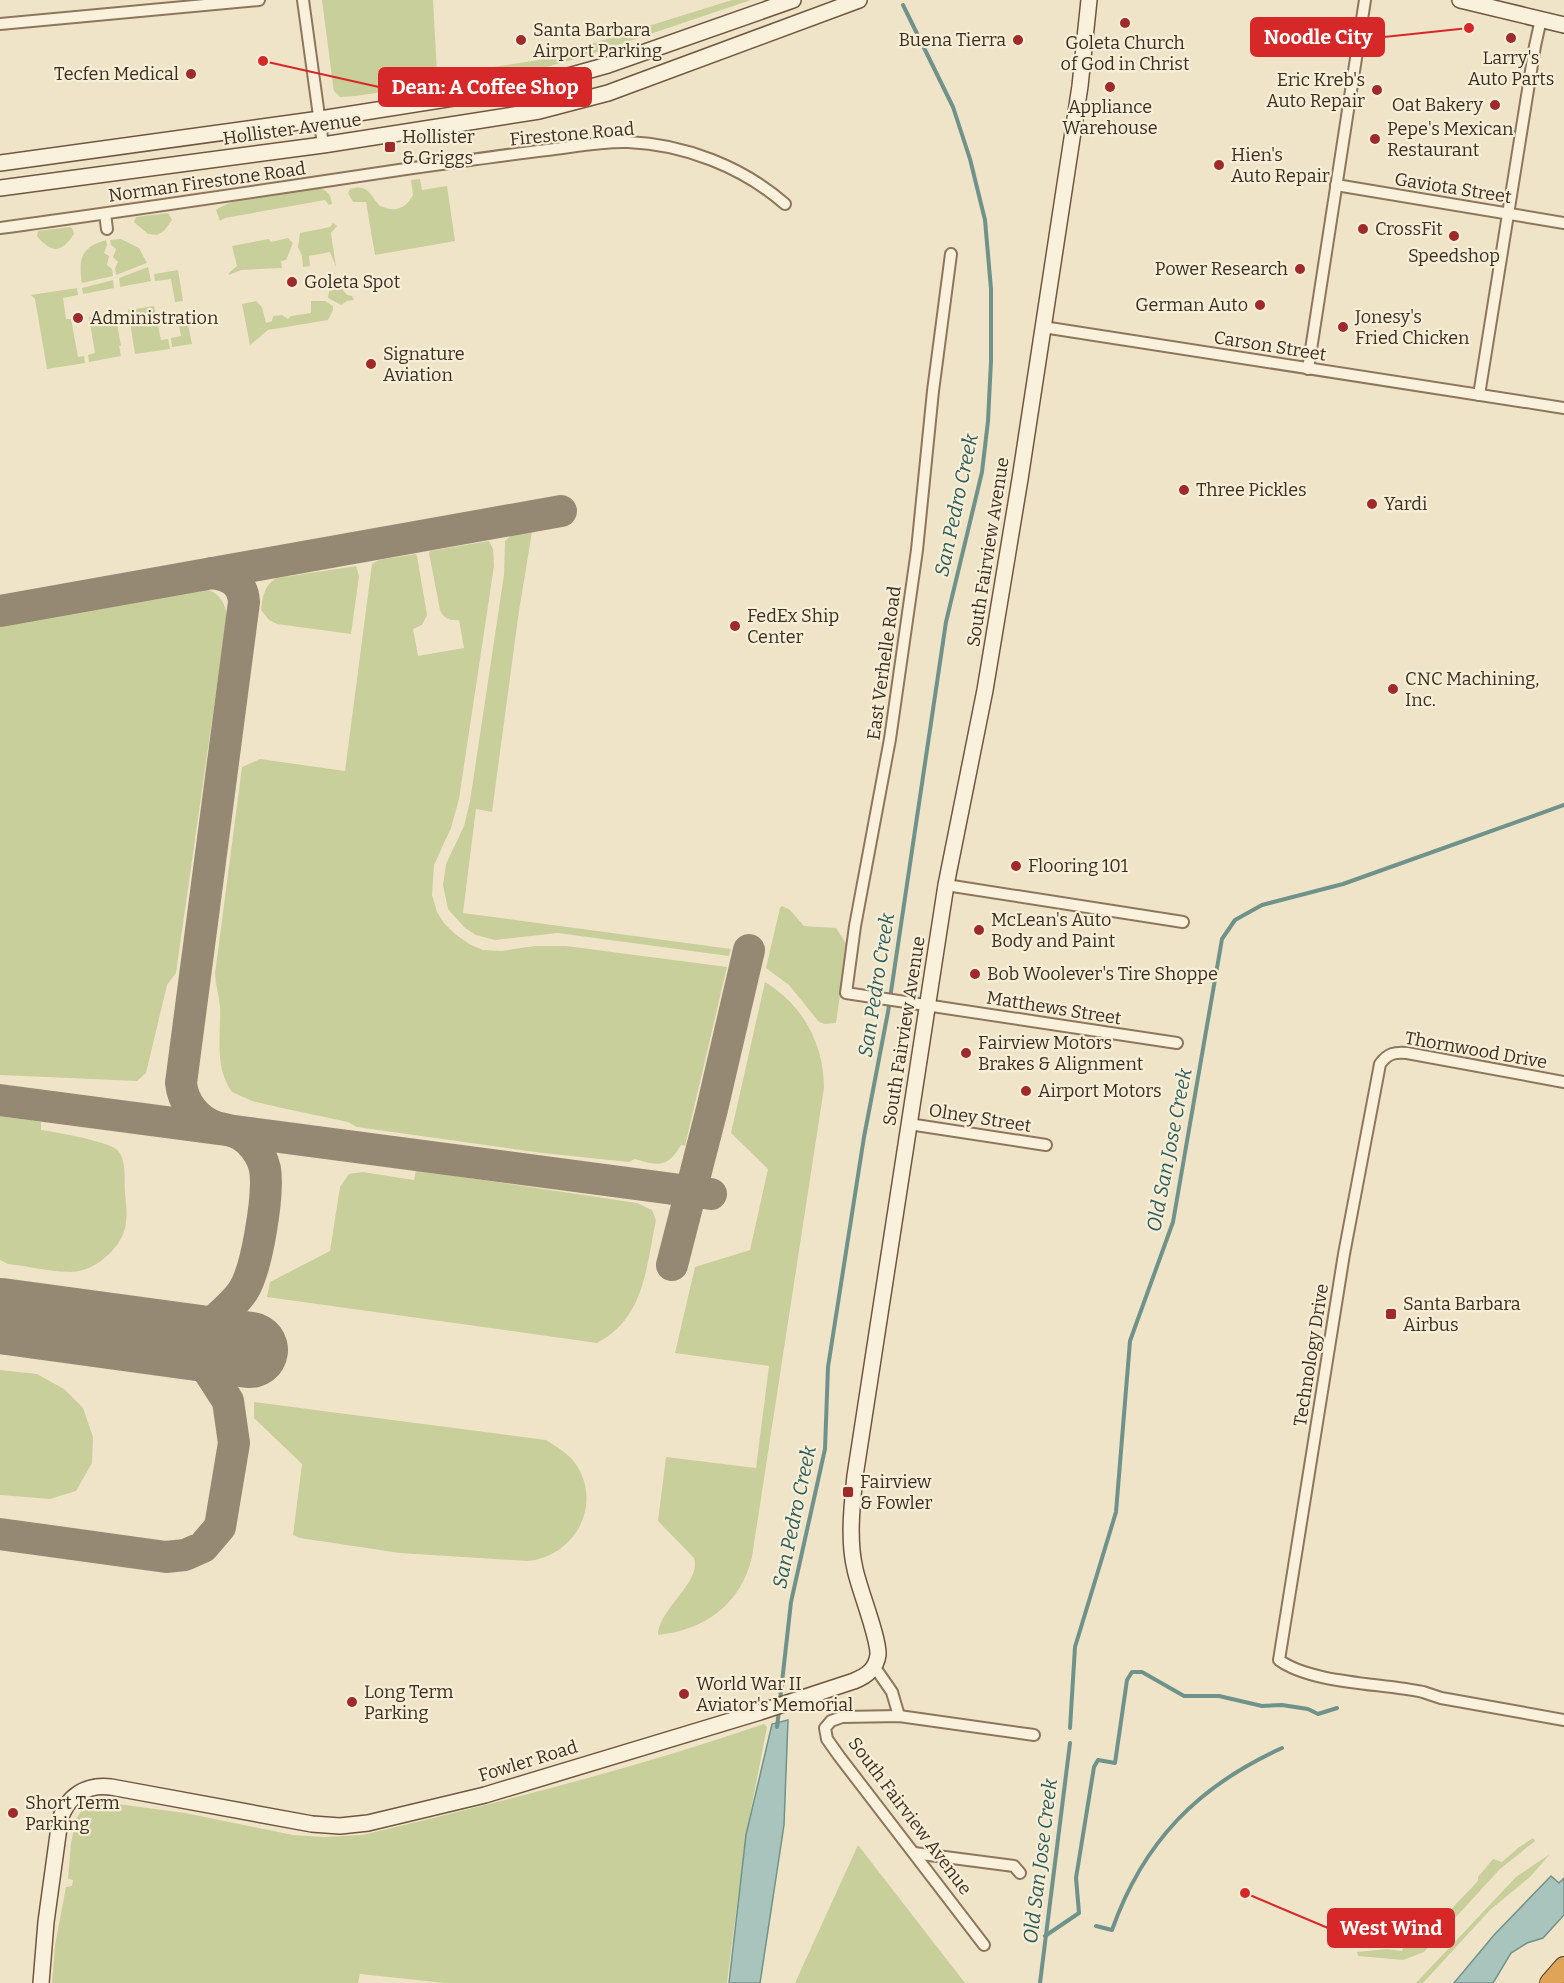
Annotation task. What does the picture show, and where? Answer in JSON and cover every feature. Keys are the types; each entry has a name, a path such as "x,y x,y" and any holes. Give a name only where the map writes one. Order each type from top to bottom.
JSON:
{"highway":[{"path":"1550,1983 1564,1968"}],"street":[{"path":"0,24 259,0"},
{"path":"303,0 323,145"},
{"name":"Hollister Avenue","path":"0,163 320,119 525,87 563,78 658,48 793,0"},
{"name":"Hollister Avenue","path":"0,188 323,145 539,111 596,96 859,0"},
{"name":"South Fairview Avenue","path":"874,1666 878,1654 876,1643 854,1567 855,1476 946,885 998,616 1080,86 1089,0"},
{"path":"1308,369 1365,0"},
{"path":"1460,0 1502,5 1564,25"},
{"path":"1479,395 1541,19"},
{"name":"Firestone Road","path":"420,167 626,142 654,145 738,170 785,204"},
{"name":"Norman Firestone Road","path":"0,228 420,167"},
{"name":"Gaviota Street","path":"1336,185 1564,223"},
{"path":"105,214 107,229"},
{"name":"East Verhelle Road","path":"927,1005 846,993 855,926 891,731 917,550 933,391 951,254"},
{"name":"Carson Street","path":"1042,327 1564,408"},
{"path":"946,885 1184,922"},
{"name":"Matthews Street","path":"927,1005 1177,1043"},
{"name":"Thornwood Drive","path":"1384,1058 1397,1052 1407,1053 1564,1082"},
{"name":"Technology Drive","path":"1384,1058 1378,1070 1344,1254 1280,1660 1292,1669 1564,1719"},
{"name":"Olney Street","path":"909,1124 1046,1145"},
{"path":"874,1666 892,1692 899,1716 1034,1735"},
{"name":"Fowler Road","path":"41,1983 56,1842 62,1814 69,1801 82,1791 99,1786 326,1826 368,1823 485,1795 800,1700 861,1678 874,1666"},
{"name":"South Fairview Avenue","path":"899,1716 837,1718 829,1723 825,1734 839,1756 984,1945"},
{"path":"915,1853 1014,1866 1020,1873"}],"green space":[{"path":"322,0 433,0 437,72 440,75 539,60 732,0 751,0 543,68 340,97 334,91"},
{"path":"420,179 422,190 447,186 455,241 375,255 366,202 353,202 348,193 350,189 365,189 380,206 394,209 403,207 410,200 413,195 411,180"},
{"path":"318,188 328,193 332,204 329,205 325,200 225,218 220,221 216,210 235,201"},
{"path":"168,213 172,220 164,231 157,235 148,234 134,222 136,217"},
{"path":"333,223 337,226 331,233 336,267 330,252 309,256 310,266 303,267 298,247 300,233 330,227"},
{"path":"72,228 74,234 61,248 47,246 37,236 38,231"},
{"path":"288,238 293,243 286,260 281,261 282,268 241,270 229,275 237,266 232,246"},
{"path":"121,239 139,248 147,263 116,275 115,268 118,262 113,257 116,249 111,245 110,240"},
{"path":"106,240 104,253 109,256 107,265 112,269 113,276 82,283 83,255 91,246"},
{"path":"148,267 151,281 120,287 119,278"},
{"path":"178,270 183,301 175,302 171,279 155,281 154,274"},
{"path":"334,278 337,278 339,285 354,300 341,305 328,298 329,291 336,289"},
{"path":"113,280 114,288 83,294 82,288"},
{"path":"77,288 78,295 63,298 66,319 71,319 78,357 84,356 85,363 47,369 35,299 31,295"},
{"path":"256,301 262,307 266,323 272,321 273,316 282,315 288,319 291,316 311,313 311,301 325,301 333,306 333,310 328,320 268,330 250,345 242,304"},
{"path":"154,306 161,340 168,339 170,349 135,354 128,310"},
{"path":"115,313 121,356 89,362 88,355 95,353 89,317"},
{"path":"187,320 192,344 172,347 171,338 181,336 178,321"},
{"path":"532,532 492,812 476,809 463,913 731,949 729,956 558,933 495,940 476,935 465,928 448,909 443,885 446,864 464,826 470,801 504,575 505,541 512,535"},
{"path":"489,541 493,549 494,566 459,799 451,828 434,865 432,895 437,912 444,923 469,944 483,950 502,951 535,946 566,946 727,967 685,1146 681,1145 672,1158 662,1163 542,1153 357,1127 348,1122 252,1101 232,1092 223,1072 220,1051 220,1007 215,974 242,767 260,759 345,771 372,564 379,560 416,554 427,615 422,625 413,629 418,656 464,648 459,620 448,619 440,610 429,553"},
{"path":"356,566 359,576 351,634 277,624 269,620 261,610 267,588 277,578"},
{"path":"206,589 221,599 227,615 176,973 167,985 146,1073 137,1081 0,1075 0,622 184,590"},
{"path":"782,906 790,910 804,926 836,928 847,945 836,1023 819,1022 789,985 766,968"},
{"path":"765,982 790,1002 809,1027 820,1056 824,1088 752,1557 747,1574 739,1588 718,1612 691,1627 658,1635 660,1625 692,1577 695,1567 694,1558 658,1521 666,1457 756,1468 769,1366 675,1353 695,1267 750,1250 768,1169 731,1133"},
{"path":"0,1116 41,1122 41,1130 102,1143 120,1153 124,1169 127,1214 125,1228 112,1252 96,1264 79,1271 63,1272 8,1264 0,1260"},
{"path":"416,1170 637,1203 652,1210 656,1220 646,1273 641,1290 625,1320 597,1343 267,1297 270,1282 330,1251 340,1187 349,1174 363,1172 414,1180"},
{"path":"0,1370 37,1374 64,1389 83,1408 93,1437 92,1463 76,1491 50,1499 0,1495"},
{"path":"254,1402 546,1440 566,1453 575,1463 583,1479 586,1495 585,1511 580,1526 559,1550 527,1561 400,1553 300,1538 293,1535 302,1464 254,1418"},
{"path":"764,1724 767,1727 746,1835 727,1983 445,1983 360,1974 358,1983 52,1983 55,1945 66,1887 72,1886 73,1880 68,1879 76,1819 84,1807 96,1801 185,1813 293,1835 324,1837 362,1835 564,1784 665,1756"},
{"path":"1533,1838 1535,1841 1500,1869 1424,1952 1403,1960 1358,1956 1357,1952 1387,1949 1402,1951 1404,1945 1429,1932 1436,1925 1478,1881 1478,1877 1493,1859 1502,1862"},
{"path":"858,1845 965,1983 795,1983"},
{"path":"1550,1854 1531,1876 1490,1910 1423,1983 1416,1983 1516,1877"}],"water":[{"path":"788,1720 784,1825 760,1983 729,1983 746,1835 772,1724"},
{"path":"1551,1876 1559,1883 1564,1878 1564,1915 1543,1938 1527,1943 1511,1953 1493,1983 1454,1983 1494,1935"}],"waterway":[{"name":"San Pedro Creek","path":"780,1700 791,1602 825,1449 828,1367 864,1137 888,1012 946,622 982,472 988,421 991,289 985,220 970,159 953,107 903,5"},
{"name":"Old San Jose Creek","path":"1070,1728 1075,1647 1116,1512 1130,1341 1173,1222 1222,939 1235,920 1262,905 1343,884 1564,805"},
{"path":"1045,1936 1079,1913 1076,1878 1094,1767 1098,1760 1115,1763 1127,1680 1132,1672 1142,1672 1184,1696 1219,1696 1262,1706 1282,1705 1308,1709 1318,1714 1337,1708"},
{"name":"San Pedro Creek","path":"777,1727 779,1710"},
{"name":"Old San Jose Creek","path":"1040,1983 1070,1743"},
{"path":"1096,1926 1112,1930 1140,1870 1157,1844 1177,1820 1224,1780 1282,1748"}],"taxiway":[{"path":"0,611 561,511"},
{"path":"0,1534 166,1557 185,1555 203,1547 220,1527 234,1443 228,1401 190,1342 232,1304 248,1281 261,1231 266,1181 263,1162 252,1144 242,1135 216,1127 197,1116 188,1104 181,1083 244,602 241,590 234,581 212,573"},
{"path":"672,1265 712,1109 749,950"},
{"path":"0,1100 711,1194"}],"runway":[{"path":"0,1316 250,1350"}],"place":[{"name":"Goleta Church of God in Christ","path":"1125,23"},
{"name":"Noodle City","path":"1469,28"},
{"name":"Larry's Auto Parts","path":"1511,38"},
{"name":"Santa Barbara Airport Parking","path":"521,40"},
{"name":"Buena Tierra","path":"1018,40"},
{"name":"Dean: A Coffee Shop","path":"263,61"},
{"name":"Tecfen Medical","path":"191,74"},
{"name":"Appliance Warehouse","path":"1110,87"},
{"name":"Eric Kreb's Auto Repair","path":"1377,90"},
{"name":"Oat Bakery","path":"1495,105"},
{"name":"Pepe's Mexican Restaurant","path":"1375,139"},
{"name":"Hollister & Griggs","path":"390,147"},
{"name":"Hien's Auto Repair","path":"1219,165"},
{"name":"CrossFit","path":"1363,229"},
{"name":"Speedshop","path":"1454,236"},
{"name":"Power Research","path":"1300,269"},
{"name":"Goleta Spot","path":"292,282"},
{"name":"German Auto","path":"1260,305"},
{"name":"Administration","path":"78,318"},
{"name":"Jonesy's Fried Chicken","path":"1343,327"},
{"name":"Signature Aviation","path":"371,364"},
{"name":"Three Pickles","path":"1184,490"},
{"name":"Yardi","path":"1372,504"},
{"name":"FedEx Ship Center","path":"735,626"},
{"name":"CNC Machining, Inc.","path":"1393,689"},
{"name":"Flooring 101","path":"1016,866"},
{"name":"McLean's Auto Body and Paint","path":"979,930"},
{"name":"Bob Woolever's Tire Shoppe","path":"975,974"},
{"name":"Fairview Motors Brakes & Alignment","path":"966,1053"},
{"name":"Airport Motors","path":"1026,1091"},
{"name":"Santa Barbara Airbus","path":"1391,1314"},
{"name":"Fairview & Fowler","path":"848,1492"},
{"name":"World War II Aviator's Memorial","path":"684,1694"},
{"name":"Long Term Parking","path":"352,1702"},
{"name":"Short Term Parking","path":"13,1813"},
{"name":"West Wind","path":"1245,1893"}]}
